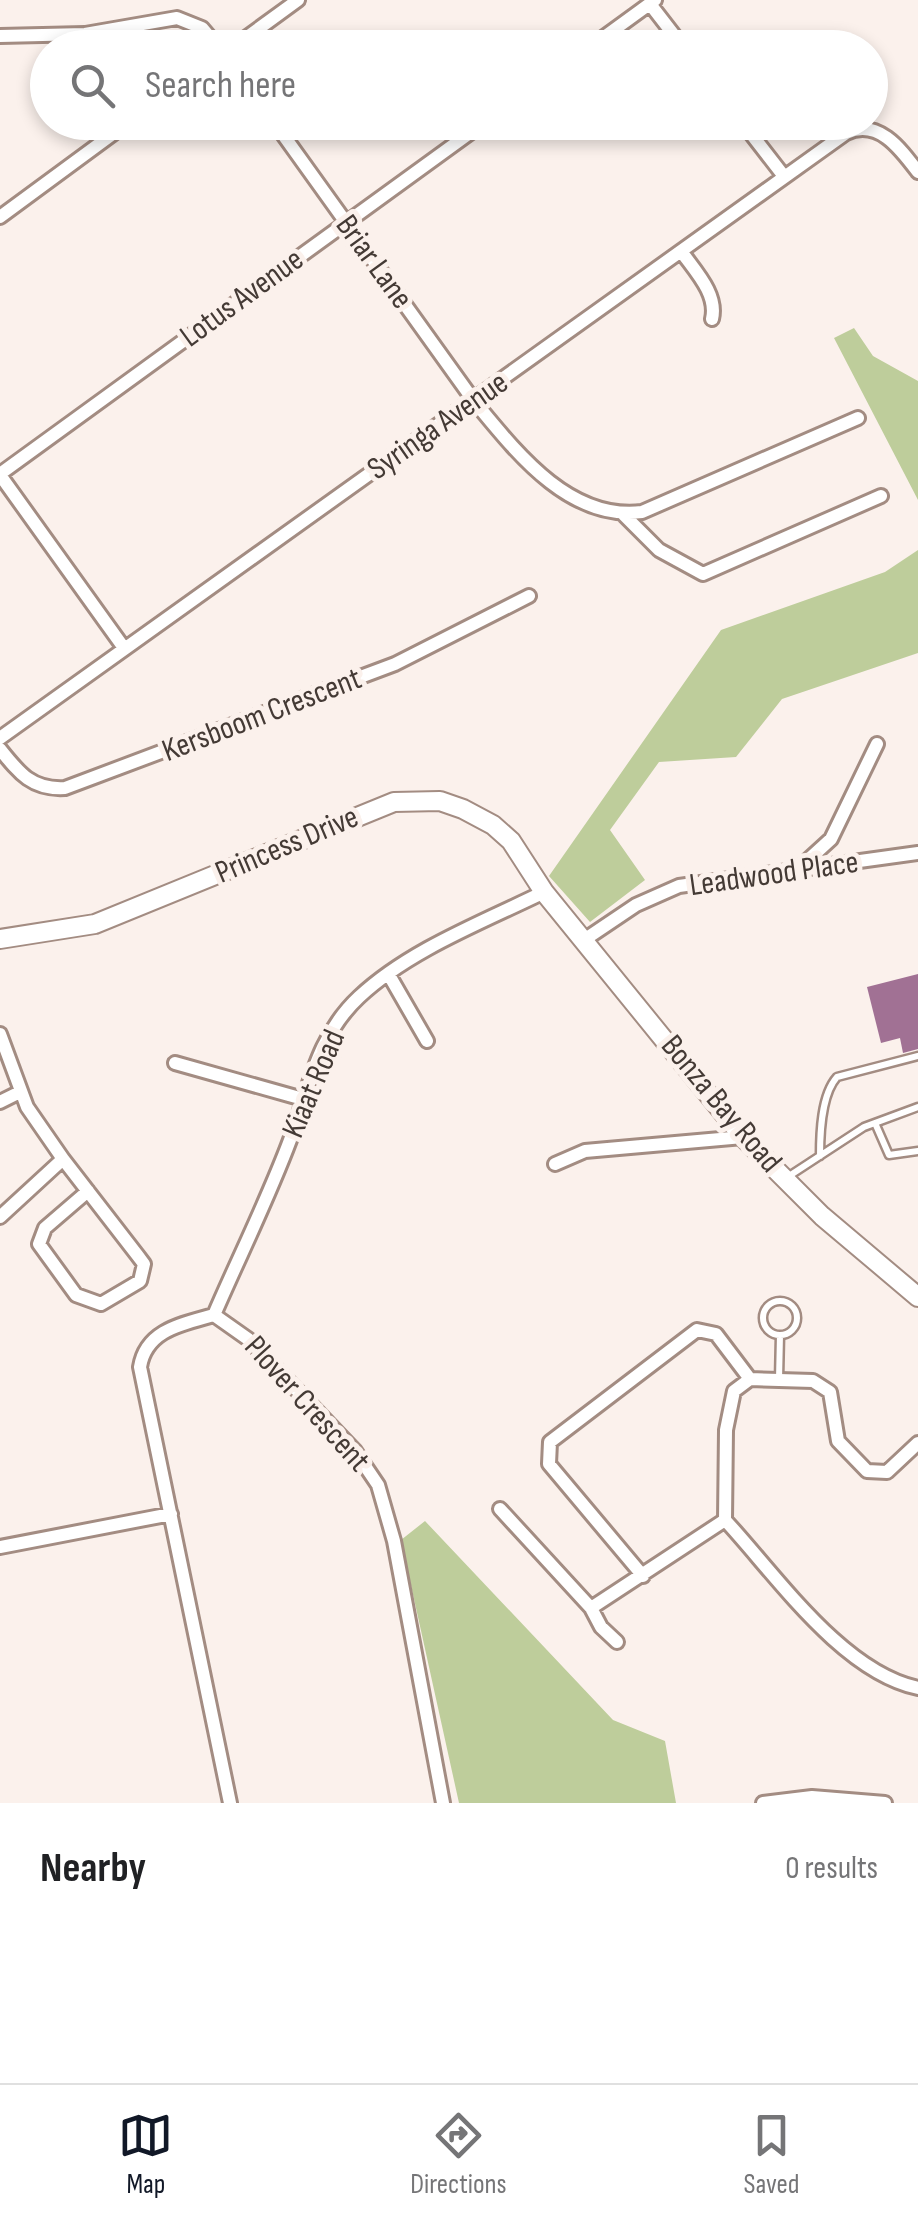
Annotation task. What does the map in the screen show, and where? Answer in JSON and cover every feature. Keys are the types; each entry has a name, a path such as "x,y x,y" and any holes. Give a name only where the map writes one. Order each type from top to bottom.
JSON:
{"street":[{"path":"257,30 298,0"},
{"path":"614,30 652,2 671,30"},
{"path":"108,30 177,18 204,30"},
{"path":"0,36 30,35"},
{"path":"0,217 105,140"},
{"name":"Briar Lane","path":"287,140 474,401 544,476 586,504 623,514"},
{"name":"Lotus Avenue","path":"0,474 459,140"},
{"path":"756,140 783,175"},
{"name":"Syringa Avenue","path":"0,738 836,140"},
{"name":"Syringa Avenue","path":"887,140 918,172"},
{"path":"682,251 708,290 714,310 712,319"},
{"path":"623,514 670,502 858,418"},
{"path":"0,474 124,648"},
{"path":"623,514 659,550 703,574 881,496"},
{"name":"Kersboom Crescent","path":"0,749 30,783 46,789 64,788 395,664 529,596"},
{"path":"794,873 831,840 877,744"},
{"name":"Princess Drive","path":"0,939 95,924 366,812 413,800 464,809 493,825 511,841 544,892"},
{"name":"Leadwood Place","path":"584,940 636,905 679,886 794,873 918,852"},
{"name":"Bonza Bay Road","path":"544,892 742,1137 918,1297"},
{"name":"Kiaat Road","path":"214,1315 291,1139 317,1058 334,1026 362,994 389,975 544,892"},
{"path":"389,975 426,1040"},
{"path":"0,1034 20,1092 63,1159 88,1191 145,1270 140,1281 100,1304 76,1295 40,1244 45,1228 88,1191"},
{"path":"174,1062 303,1098"},
{"path":"0,1102 20,1092"},
{"path":"555,1164 584,1151 742,1137"},
{"path":"0,1217 63,1159"},
{"name":"Plover Crescent","path":"230,1803 140,1367 142,1353 157,1335 214,1315 237,1328 276,1367 355,1451 378,1485 394,1541 443,1803"},
{"path":"643,1576 549,1464 550,1442 697,1330 716,1334 750,1379"},
{"path":"918,1442 886,1472 867,1470 838,1440 830,1392 813,1381 750,1379 734,1390 727,1408 725,1520 851,1655 882,1674 918,1688"},
{"path":"500,1509 617,1642"},
{"path":"0,1547 170,1514"},
{"path":"591,1608 725,1520"},
{"path":"762,1803 812,1797 884,1803"}],"lane":[{"path":"820,1156 824,1113 830,1086 837,1077 918,1056"},
{"path":"785,1178 876,1122 918,1108"},
{"path":"876,1122 889,1155 918,1151"},
{"path":"786,1301 794,1307 796,1325 780,1335 771,1332 763,1315 768,1306 786,1301"},
{"path":"779,1380 780,1335"}],"green space":[{"path":"854,328 873,356 918,381 918,500 834,338"},
{"path":"918,550 918,653 782,699 736,757 659,762 610,830 645,880 590,922 549,876 721,630 885,572"},
{"path":"425,1521 613,1720 665,1741 676,1803 459,1803 401,1540"}],"building":[{"path":"918,974 918,1049 903,1053 900,1038 881,1043 867,987"}]}
